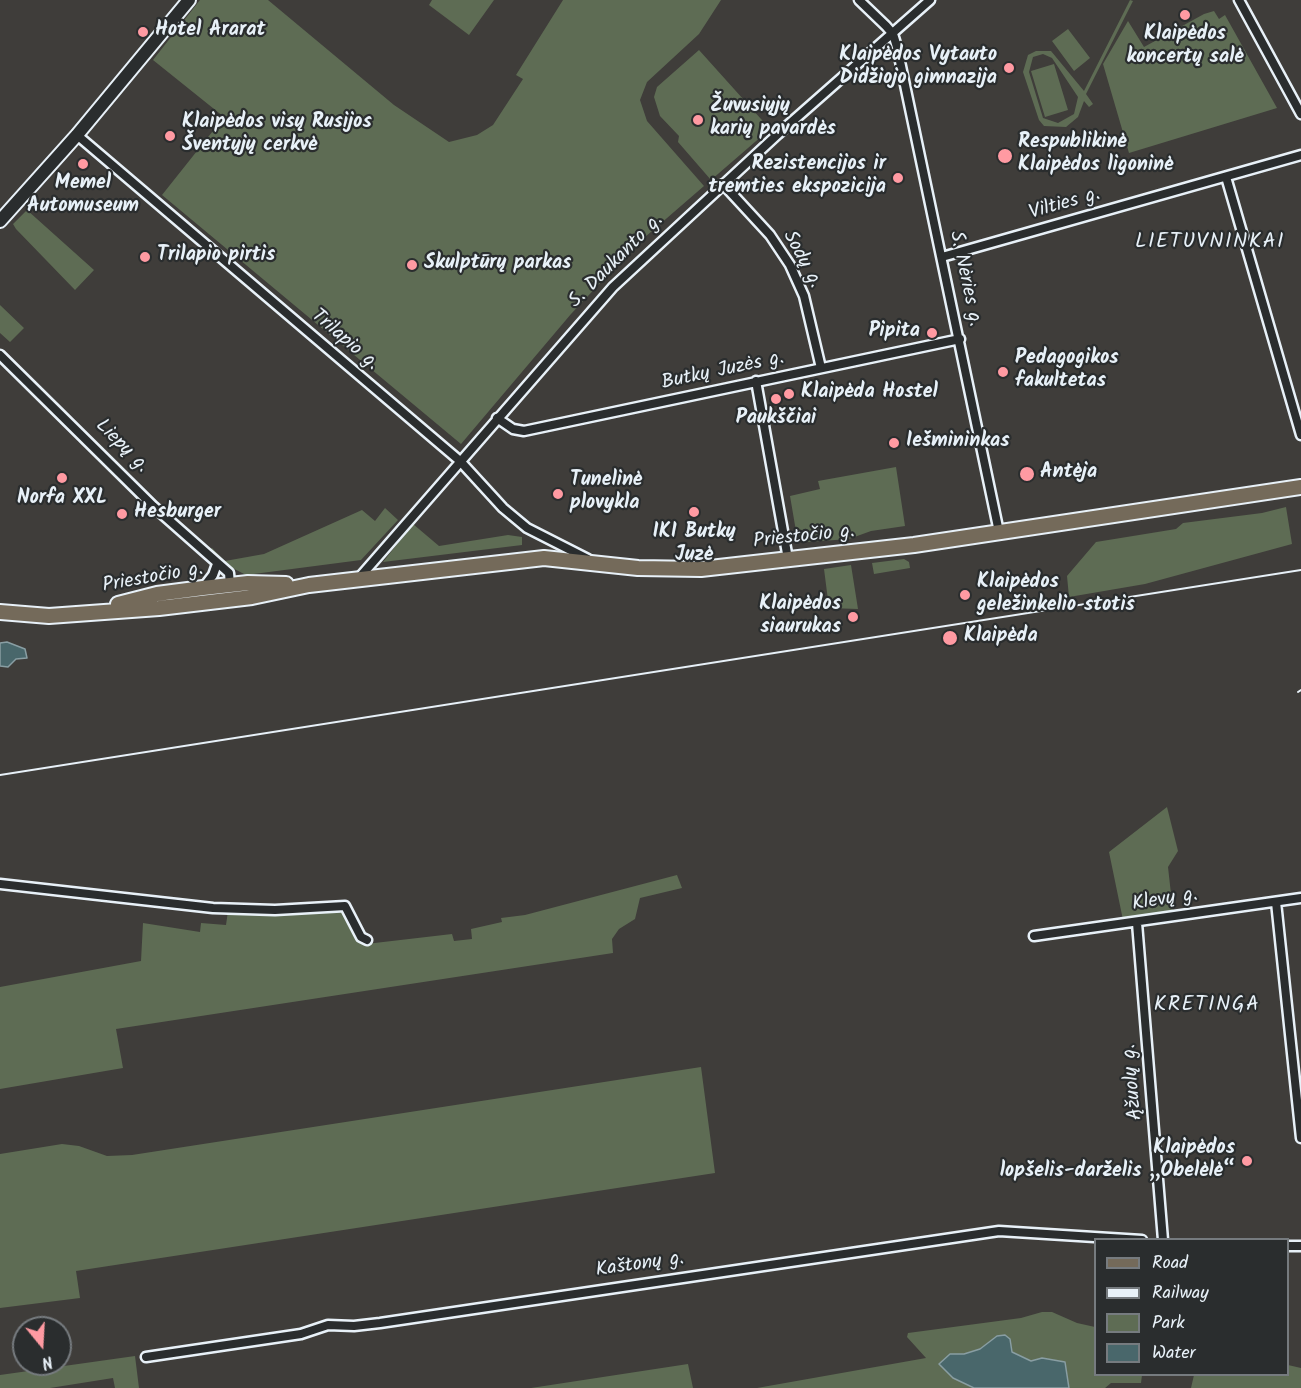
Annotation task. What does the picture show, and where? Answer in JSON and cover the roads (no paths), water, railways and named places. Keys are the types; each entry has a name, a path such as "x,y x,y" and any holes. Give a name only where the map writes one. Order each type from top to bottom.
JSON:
{"main road":[{"path":"0,221 77,135 189,0"},
{"name":"Priestočio g.","path":"0,612 27,616 159,608 231,592 525,560 561,558 672,570 788,559 999,532 1301,487"},
{"name":"Priestočio g.","path":"82,612 158,594 203,588 231,592"}],"street":[{"path":"859,0 893,34"},
{"name":"S. Daukanto g.","path":"359,579 613,287 723,184 930,0"},
{"path":"1239,0 1301,114"},
{"name":"S. Nėries g.","path":"893,34 960,339 999,532"},
{"name":"Trilapio g.","path":"77,135 460,461 503,508 527,528 594,562"},
{"name":"Vilties g.","path":"942,257 1301,155"},
{"path":"1226,177 1301,435"},
{"name":"Sodų g.","path":"723,184 770,235 790,265 804,296 821,368"},
{"name":"Butkų Juzės g.","path":"497,418 513,429 524,431 960,339"},
{"name":"Liepų g.","path":"0,355 146,499 229,573 231,592"},
{"path":"756,381 788,559"},
{"path":"203,588 213,576 218,564"},
{"path":"0,884 213,908 275,910 345,906 361,937 367,940"},
{"name":"Klevų g.","path":"1034,936 1301,898"},
{"path":"1276,902 1301,1138"},
{"name":"Ąžuolų g.","path":"1137,923 1163,1238"},
{"name":"Kaštonų g.","path":"146,1357 301,1334 328,1325 354,1326 380,1323 999,1232 1122,1238"}],"water":[{"path":"7,642 25,649 27,658 16,659 8,667 0,666 0,643"},
{"path":"1005,1335 1010,1339 1012,1352 1031,1361 1042,1358 1065,1362 1069,1388 974,1388 953,1378 939,1364 950,1354 964,1354 980,1349 997,1336"}],"railway":[{"path":"0,775 1301,570"}],"place":[{"name":"Klaipėdos koncertų salė","path":"1185,15"},
{"name":"Hotel Ararat","path":"143,32"},
{"name":"Klaipėdos Vytauto Didžiojo gimnazija","path":"1009,68"},
{"name":"Žuvusiųjų karių pavardės","path":"698,120"},
{"name":"Klaipėdos visų Rusijos Šventųjų cerkvė","path":"170,136"},
{"name":"Respublikinė Klaipėdos ligoninė","path":"1005,156"},
{"name":"Memel Automuseum","path":"83,164"},
{"name":"Rezistencijos ir tremties ekspozicija","path":"898,178"},
{"name":"Trilapio pirtis","path":"145,257"},
{"name":"Skulptūrų parkas","path":"412,265"},
{"name":"Pipita","path":"932,333"},
{"name":"Pedagogikos fakultetas","path":"1003,372"},
{"name":"Klaipėda Hostel","path":"789,394"},
{"name":"Paukščiai","path":"776,399"},
{"name":"Iešmininkas","path":"894,443"},
{"name":"Antėja","path":"1027,474"},
{"name":"Norfa XXL","path":"62,478"},
{"name":"Tunelinė plovykla","path":"558,494"},
{"name":"IKI Butkų Juzė","path":"694,512"},
{"name":"Hesburger","path":"122,514"},
{"name":"Klaipėdos geležinkelio stotis","path":"965,595"},
{"name":"Klaipėdos siaurukas","path":"853,617"},
{"name":"Klaipėda","path":"950,638"},
{"name":"Klaipėdos lopšelis-darželis „Obelėlė“","path":"1247,1161"}],"district":[{"name":"LIETUVNINKAI","path":"1210,243"},
{"name":"KRETINGA","path":"1207,1006"}]}
